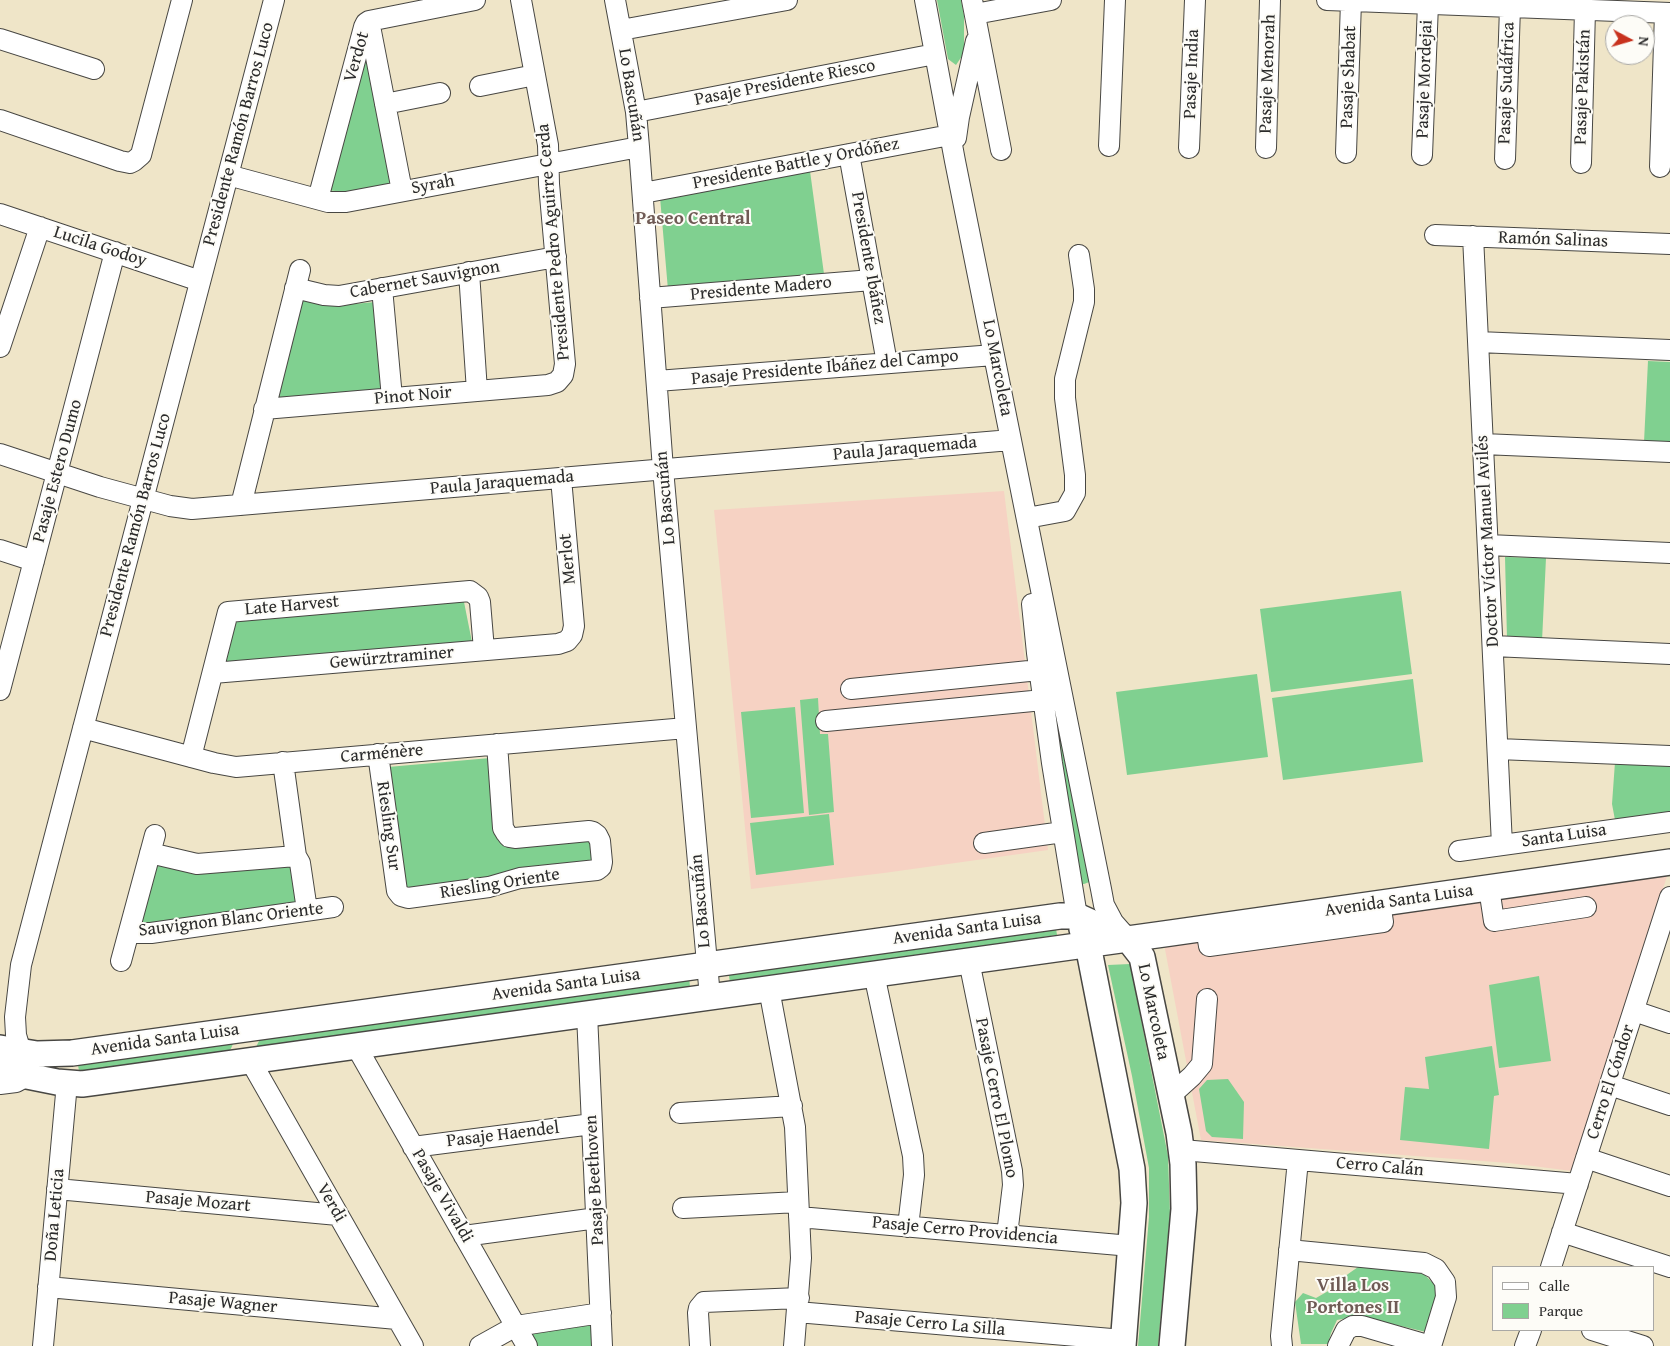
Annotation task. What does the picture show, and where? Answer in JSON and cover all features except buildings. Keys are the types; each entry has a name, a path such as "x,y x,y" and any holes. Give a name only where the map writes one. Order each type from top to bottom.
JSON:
{"main road":[{"name":"Avenida Santa Luisa","path":"12,1060 67,1083 97,1082 1088,945 1670,862"},
{"name":"Avenida Santa Luisa","path":"12,1060 1060,916 1077,916 1128,939"},
{"name":"Lo Marcoleta","path":"1077,916 1088,945 1132,1169 1134,1203 1123,1343"},
{"name":"Lo Marcoleta","path":"1128,939 1142,957 1182,1150 1184,1209 1172,1346"}],"street":[{"name":"Presidente Ramón Barros Luco","path":"12,1060 16,1035 15,1017 21,965 274,0"},
{"name":"Verdot","path":"318,199 364,27 369,21 475,0"},
{"name":"Presidente Pedro Aguirre Cerda","path":"521,0 548,145 565,364 565,370 560,379"},
{"name":"Lo Bascuñán","path":"615,0 636,112 663,469 710,997"},
{"path":"620,30 787,0"},
{"name":"Lo Marcoleta","path":"925,0 955,161 1104,905 1113,922 1128,939"},
{"path":"1001,150 975,14 1051,0"},
{"path":"1109,146 1115,0"},
{"name":"Pasaje India","path":"1189,148 1195,0"},
{"name":"Pasaje Menorah","path":"1266,148 1270,0"},
{"path":"1328,0 1428,4 1470,3 1510,7 1549,4 1585,10 1627,6 1667,13 1660,167"},
{"name":"Pasaje Shabat","path":"1346,153 1351,1"},
{"path":"0,120 120,162 130,163 134,161 141,155 176,2"},
{"name":"Pasaje Mordejai","path":"1422,155 1428,4"},
{"name":"Pasaje Sudáfrica","path":"1505,159 1510,7"},
{"name":"Pasaje Pakistán","path":"1581,163 1585,10"},
{"name":"Lo Marcoleta","path":"955,161 959,117 974,54 975,14"},
{"path":"369,21 402,191"},
{"path":"0,39 94,69"},
{"name":"Pasaje Presidente Riesco","path":"636,112 935,54"},
{"path":"480,86 535,75"},
{"path":"385,104 440,93"},
{"path":"959,117 993,110"},
{"name":"Presidente Battle y Ordóñez","path":"643,193 950,135"},
{"name":"Syrah","path":"228,174 318,199 346,202 639,147"},
{"name":"Presidente Ibáñez","path":"849,154 886,363"},
{"name":"Lucila Godoy","path":"0,214 200,281"},
{"path":"0,347 40,227"},
{"name":"Ramón Salinas","path":"1435,235 1670,244"},
{"name":"Doctor Víctor Manuel Avilés","path":"1474,236 1502,845"},
{"name":"Pasaje Estero Dumo","path":"0,690 6,642 34,561 115,252"},
{"path":"1027,518 1065,511 1075,493 1075,475 1065,398 1065,380 1084,302 1084,288 1078,255"},
{"name":"Cabernet Sauvignon","path":"241,505 297,279 332,296 556,257"},
{"path":"469,272 478,391"},
{"name":"Presidente Madero","path":"650,298 872,280"},
{"path":"382,288 392,398"},
{"path":"1478,342 1670,350"},
{"name":"Pasaje Presidente Ibáñez del Campo","path":"656,381 994,355"},
{"name":"Pinot Noir","path":"264,409 548,385 560,379"},
{"name":"Paula Jaraquemada","path":"0,454 57,473 184,509 1011,440"},
{"path":"1483,444 1670,452"},
{"name":"Merlot","path":"561,478 574,626 570,639"},
{"path":"1488,545 1670,552"},
{"path":"0,550 34,561"},
{"name":"Lo Marcoleta","path":"1038,575 1032,603 1039,670 1077,916"},
{"name":"Late Harvest","path":"191,757 228,612 464,590 474,593 480,602 484,650"},
{"name":"Gewürztraminer","path":"213,673 558,644 570,639"},
{"path":"1493,646 1670,654"},
{"path":"851,689 1039,670"},
{"path":"826,721 1044,700"},
{"name":"Carménère","path":"83,728 229,766 686,728"},
{"name":"Riesling Oriente","path":"401,896 408,898 480,888 520,878 595,871 599,868 602,862 600,841 595,833 589,831 515,838 508,835 503,828 497,744"},
{"path":"1498,749 1670,756"},
{"name":"Riesling Sur","path":"378,754 397,891 401,896"},
{"path":"283,762 296,856 300,863 307,910"},
{"name":"Santa Luisa","path":"1459,851 1670,822"},
{"path":"984,844 1063,832"},
{"path":"121,960 152,844 197,864 296,856"},
{"path":"1489,888 1494,921 1586,906"},
{"name":"Cerro El Cóndor","path":"1551,1266 1670,898"},
{"name":"Sauvignon Blanc Oriente","path":"129,933 151,933 333,907"},
{"name":"Pasaje Cerro El Plomo","path":"970,961 1012,1171 1007,1235"},
{"path":"874,974 913,1156 914,1174 908,1226"},
{"path":"769,989 795,1127 801,1258 794,1346"},
{"path":"1171,1095 1202,1064 1207,999"},
{"path":"1634,1011 1670,1022"},
{"name":"Pasaje Beethoven","path":"587,1014 602,1346"},
{"name":"Pasaje Vivaldi","path":"356,1046 527,1346"},
{"path":"0,1084 16,1082 12,1060"},
{"name":"Verdi","path":"250,1060 413,1346"},
{"name":"Doña Leticia","path":"43,1346 67,1083"},
{"path":"1610,1085 1670,1105"},
{"path":"680,1113 792,1106"},
{"name":"Pasaje Haendel","path":"414,1147 592,1124"},
{"name":"Cerro Calán","path":"1182,1150 1578,1184"},
{"path":"1586,1158 1670,1186"},
{"path":"1282,1346 1281,1336 1298,1160"},
{"name":"Pasaje Mozart","path":"57,1189 338,1215"},
{"name":"Pasaje Cerro Providencia","path":"683,1208 799,1210 908,1226 1131,1246"},
{"path":"464,1236 597,1218"},
{"path":"1562,1232 1670,1267"},
{"path":"1290,1250 1424,1262 1436,1269 1445,1282 1446,1297 1431,1346 1369,1326 1356,1326 1346,1330 1338,1346"},
{"name":"Pasaje Wagner","path":"48,1287 397,1319"},
{"name":"Pasaje Cerro La Silla","path":"700,1346 698,1313 699,1308 704,1302 798,1305 1123,1343"},
{"path":"480,1346 516,1326 601,1313"},
{"path":"1526,1346 1531,1331"},
{"path":"1595,1331 1643,1346"}],"shaded area":[{"path":"1004,491 1048,850 751,889 714,510"},
{"path":"1669,870 1572,1171 1509,1163 1201,1140 1164,944"}],"green space":[{"path":"937,0 961,0 964,15 964,53 956,65 948,59"},
{"path":"365,40 395,183 346,192 325,190"},
{"path":"810,171 824,274 668,290 660,197"},
{"path":"302,298 332,306 375,302 386,390 275,400"},
{"path":"1648,361 1670,362 1670,443 1644,442"},
{"path":"1505,557 1546,558 1542,641 1507,639"},
{"path":"1401,591 1412,674 1271,692 1260,609"},
{"path":"463,597 472,642 221,665 237,616"},
{"path":"1257,674 1268,757 1127,775 1116,692"},
{"path":"1050,676 1092,881 1084,884 1081,884 1076,859"},
{"path":"1413,679 1423,762 1283,780 1272,698"},
{"path":"818,698 820,734 828,734 834,812 809,815 800,700"},
{"path":"795,707 804,813 751,818 741,712"},
{"path":"490,758 493,760 500,842 592,835 598,862 406,893 388,767"},
{"path":"1615,762 1670,764 1670,813 1615,820 1612,804"},
{"path":"829,814 834,865 756,875 750,823"},
{"path":"289,861 301,901 139,929 153,862"},
{"path":"1055,922 1057,935 730,983 728,969"},
{"path":"1130,964 1168,1156 1170,1213 1158,1346 1138,1346 1149,1217 1149,1168 1132,1076 1108,965"},
{"path":"689,974 690,988 256,1047 263,1033"},
{"path":"1539,976 1551,1061 1499,1068 1489,985"},
{"path":"236,1037 229,1053 84,1073 79,1071 78,1059"},
{"path":"1492,1046 1499,1095 1494,1096 1489,1149 1400,1140 1405,1087 1429,1089 1425,1057"},
{"path":"1228,1079 1244,1102 1243,1139 1212,1137 1206,1131 1199,1089 1207,1080"},
{"path":"1361,1265 1420,1270 1435,1285 1439,1298 1426,1332 1359,1316 1337,1320 1328,1344 1301,1344 1295,1302 1303,1293 1316,1298 1330,1290"},
{"path":"598,1319 598,1346 536,1346 528,1331"}],"district":[{"name":"Paseo Central","path":"693,219"},
{"name":"Villa Los Portones II","path":"1353,1297"}]}
